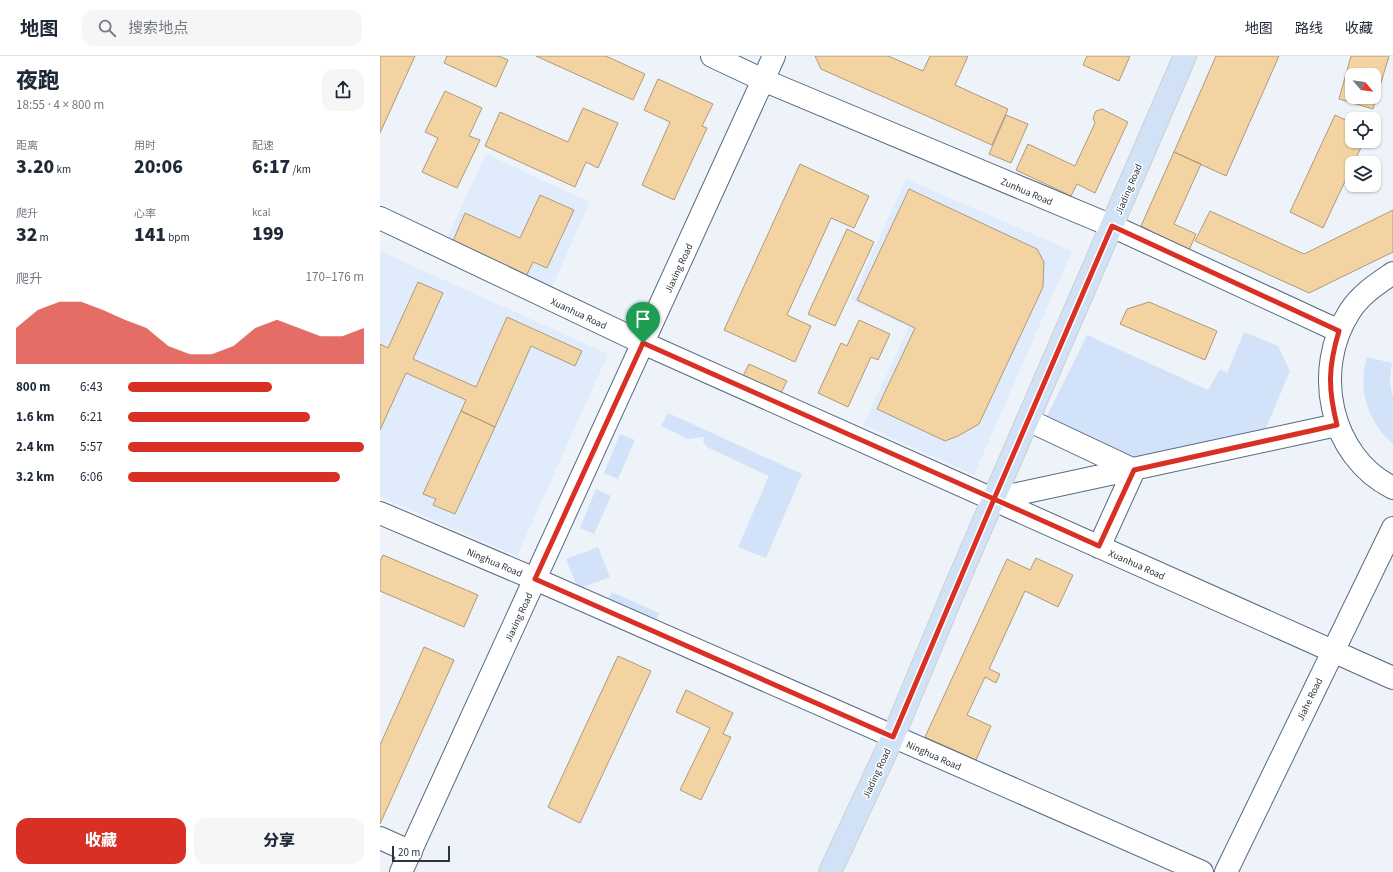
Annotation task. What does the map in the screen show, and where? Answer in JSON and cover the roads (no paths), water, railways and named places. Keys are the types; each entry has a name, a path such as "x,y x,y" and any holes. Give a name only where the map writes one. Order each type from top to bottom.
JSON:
{"main road":[{"name":"Jiading Road","path":"830,872 893,737 1185,56"}],"street":[{"name":"Zunhua Road","path":"712,56 763,80 1112,226 1339,331"},
{"name":"Jiaxing Road","path":"401,872 774,56"},
{"name":"Xuanhua Road","path":"380,218 643,343 1393,678"},
{"path":"1393,273 1365,293 1350,311 1339,331 1332,353 1329,375 1331,400 1337,425 1349,448 1365,467 1393,488"},
{"path":"1028,420 1134,470"},
{"path":"994,499 1337,425"},
{"path":"1099,546 1134,470"},
{"name":"Ninghua Road","path":"380,513 535,579 1202,872"},
{"name":"Jiahe Road","path":"1226,872 1393,528"},
{"path":"380,838 411,852"}]}
